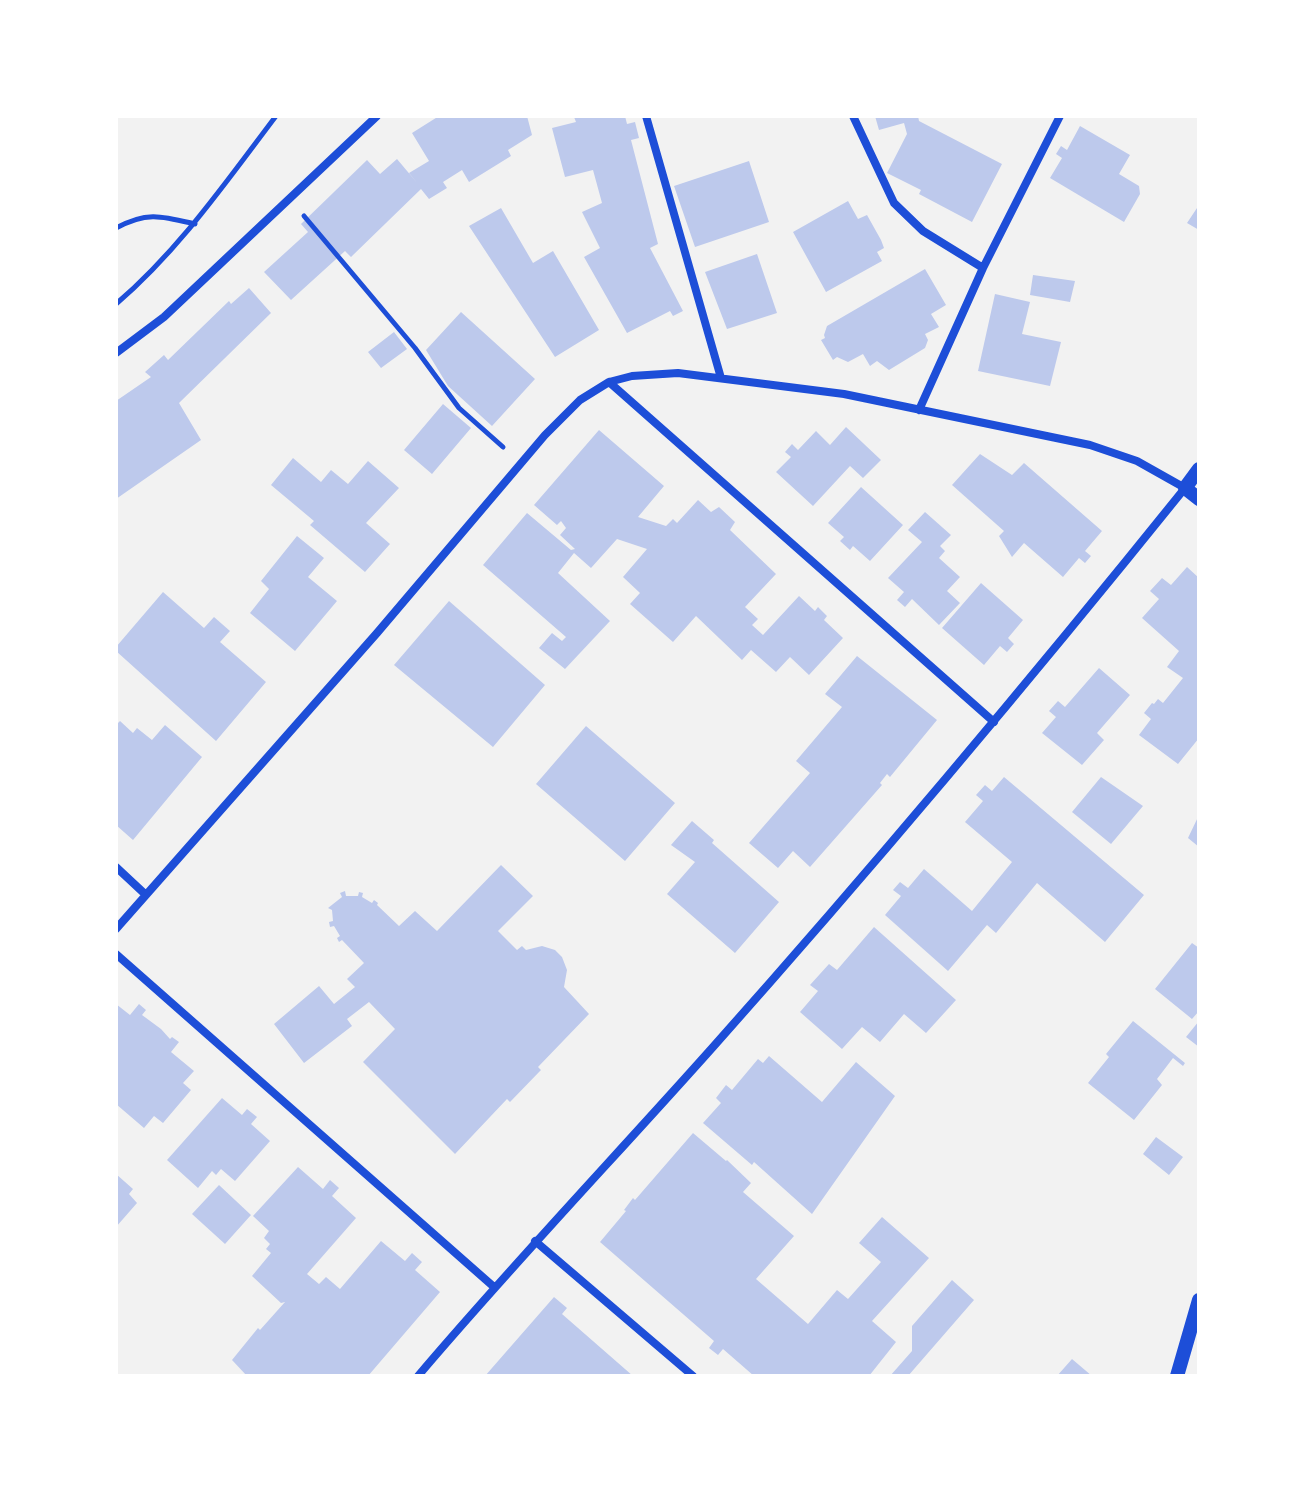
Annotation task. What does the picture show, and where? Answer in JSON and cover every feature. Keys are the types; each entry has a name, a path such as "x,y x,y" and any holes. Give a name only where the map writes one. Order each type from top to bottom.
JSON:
{"street":[{"path":"116,353 164,317 377,116"},
{"path":"646,116 721,378"},
{"path":"853,116 894,203 923,231 983,268"},
{"path":"919,410 983,268 1060,116"},
{"path":"116,929 367,645 567,411 609,382 655,374 721,378 844,394 1090,445 1137,461 1199,499"},
{"path":"609,382 994,722"},
{"path":"418,1376 535,1241 720,1039 994,722 1199,469"},
{"path":"116,867 146,895"},
{"path":"116,954 494,1287"},
{"path":"535,1241 693,1376"},
{"path":"1177,1376 1199,1300"}],"path":[{"path":"116,304 162,261 195,224 276,116"},
{"path":"290,200 415,348 459,408 521,464"},
{"path":"116,228 135,218 159,215 195,224"}],"building":[{"path":"439,116 527,116 532,135 508,150 511,156 469,182 462,170 443,182 447,188 429,199 421,189 351,257 345,251 291,300 264,272 308,232 301,224 367,160 380,174 397,159 418,184 409,173 429,161 412,133"},
{"path":"625,116 627,124 635,122 639,138 631,140 658,244 650,248 683,311 673,316 670,311 627,333 584,257 600,248 582,212 602,203 593,170 565,177 552,128 576,122 574,117"},
{"path":"875,116 918,116 919,121 1002,164 972,222 887,173 907,134 904,123 879,130"},
{"path":"1080,126 1130,155 1119,174 1139,186 1140,194 1124,222 1050,178 1062,158 1056,154 1061,146 1067,150"},
{"path":"749,161 769,222 695,247 674,186"},
{"path":"848,201 858,219 867,215 884,248 877,252 882,261 826,292 793,232"},
{"path":"1199,205 1199,230 1187,223"},
{"path":"501,208 533,263 553,251 599,330 555,357 469,226"},
{"path":"757,254 777,313 727,329 705,272"},
{"path":"925,269 946,305 931,314 939,327 925,334 928,340 925,348 889,370 877,361 870,366 863,354 848,362 837,357 833,360 821,340 825,338 827,326"},
{"path":"1033,275 1075,281 1070,302 1030,295"},
{"path":"249,288 271,313 179,403 201,440 116,499 116,401 151,377 145,372 164,355 168,360 229,301 231,304"},
{"path":"995,294 1030,302 1022,334 1061,342 1050,386 978,371"},
{"path":"461,312 535,379 492,426 448,386 426,350"},
{"path":"394,332 407,349 381,368 368,352"},
{"path":"443,404 471,428 432,474 404,450"},
{"path":"846,427 881,460 863,478 850,466 813,506 776,472 791,457 785,452 792,444 798,450 816,431 830,445"},
{"path":"599,430 664,486 638,517 666,526 673,519 677,523 698,500 711,512 719,507 735,522 730,530 776,574 745,607 758,619 752,625 763,635 799,596 815,611 818,607 827,616 824,620 843,638 809,675 790,657 776,672 751,650 742,660 696,616 673,642 630,604 640,593 623,577 647,549 617,539 591,568 574,553 558,573 610,621 565,669 539,648 552,633 562,641 566,637 483,565 527,513 571,550 575,549 560,535 566,528 561,521 557,525 534,505"},
{"path":"980,454 1012,475 1024,463 1102,531 1085,551 1091,556 1085,563 1079,558 1063,577 1024,543 1012,557 999,536 1004,531 952,485"},
{"path":"293,458 321,482 331,470 348,484 368,461 399,488 366,523 390,544 365,572 310,525 314,521 271,485"},
{"path":"861,487 903,525 870,561 853,546 850,550 840,541 844,537 828,523"},
{"path":"925,512 951,535 940,546 945,551 939,558 960,577 947,591 960,603 939,625 912,599 905,607 897,600 904,592 888,578 922,542 908,530"},
{"path":"297,536 324,558 308,577 337,601 295,651 250,613 269,589 261,581"},
{"path":"1187,567 1199,578 1199,738 1178,764 1139,735 1151,719 1144,713 1158,699 1163,703 1183,678 1167,667 1179,651 1142,618 1159,599 1150,591 1162,578 1171,585"},
{"path":"981,583 1023,620 1008,638 1014,644 1007,652 1000,646 984,665 942,628"},
{"path":"163,592 204,628 214,617 230,631 220,642 266,682 216,741 116,651 116,647"},
{"path":"449,601 545,685 493,747 394,665"},
{"path":"857,656 937,720 890,777 887,774 880,783 882,785 810,867 793,851 778,868 749,843 810,773 796,761 842,707 825,694"},
{"path":"1099,668 1130,695 1097,733 1104,740 1082,765 1042,733 1056,717 1049,711 1058,701 1065,707"},
{"path":"120,721 133,733 137,728 152,740 165,725 202,757 133,840 116,825 116,725"},
{"path":"586,726 675,803 625,861 536,784"},
{"path":"1004,777 1144,895 1105,942 1037,883 996,933 987,925 948,971 885,915 901,896 893,890 900,882 908,888 924,869 972,911 1012,862 965,822 983,801 976,795 985,785 992,791"},
{"path":"1101,777 1143,806 1111,844 1072,812"},
{"path":"1199,815 1199,847 1188,838"},
{"path":"692,821 714,840 712,843 779,902 735,953 667,894 695,862 671,845"},
{"path":"501,865 533,896 498,931 517,950 522,946 526,950 542,946 555,950 562,957 567,970 564,987 589,1014 538,1067 541,1070 510,1102 507,1099 455,1154 363,1062 395,1029 369,1002 347,1019 352,1026 304,1063 274,1024 319,986 334,1004 355,987 347,979 364,963 342,940 339,942 337,938 340,936 329,922 333,921 332,910 328,908 342,897 340,893 345,891 346,896 358,896 359,892 363,893 362,897 378,903 399,926 415,911 437,931"},
{"path":"874,927 956,1000 926,1033 904,1014 880,1042 862,1027 842,1049 800,1012 818,991 810,985 829,964 837,970"},
{"path":"1192,943 1199,948 1199,1011 1192,1019 1155,989"},
{"path":"116,1004 130,1015 139,1004 146,1010 142,1015 170,1039 172,1037 179,1042 171,1052 194,1071 183,1083 191,1090 163,1123 154,1116 144,1128 116,1104"},
{"path":"1133,1021 1185,1063 1183,1066 1173,1058 1157,1079 1162,1085 1134,1120 1088,1083 1109,1057 1106,1054"},
{"path":"1199,1021 1199,1047 1186,1037"},
{"path":"769,1056 822,1102 856,1062 895,1096 812,1214 754,1162 752,1165 703,1123 721,1103 716,1098 726,1085 732,1090 758,1059 763,1063"},
{"path":"222,1098 242,1115 247,1109 257,1117 251,1124 270,1141 235,1181 221,1169 216,1175 212,1171 198,1188 167,1160"},
{"path":"693,1133 751,1183 743,1192 794,1236 756,1279 808,1324 837,1290 848,1299 881,1262 859,1243 882,1217 929,1258 872,1321 896,1342 869,1376 754,1376 723,1349 718,1355 709,1348 714,1341 600,1242 633,1198 635,1200"},
{"path":"1156,1137 1183,1157 1169,1175 1143,1154"},
{"path":"298,1167 323,1189 330,1180 339,1188 332,1196 356,1218 307,1274 319,1284 326,1277 340,1289 381,1241 405,1261 412,1253 422,1262 415,1270 440,1292 368,1376 247,1376 232,1360 285,1302 281,1303 252,1276 271,1253 266,1249 270,1244 264,1238 269,1231 253,1216"},
{"path":"116,1174 133,1189 129,1194 137,1203 116,1227"},
{"path":"219,1185 251,1215 225,1244 192,1214"},
{"path":"952,1280 974,1300 908,1376 890,1376 912,1351 912,1326"},
{"path":"554,1297 567,1308 562,1314 633,1376 485,1376"},
{"path":"1072,1359 1092,1376 1057,1376"}]}
